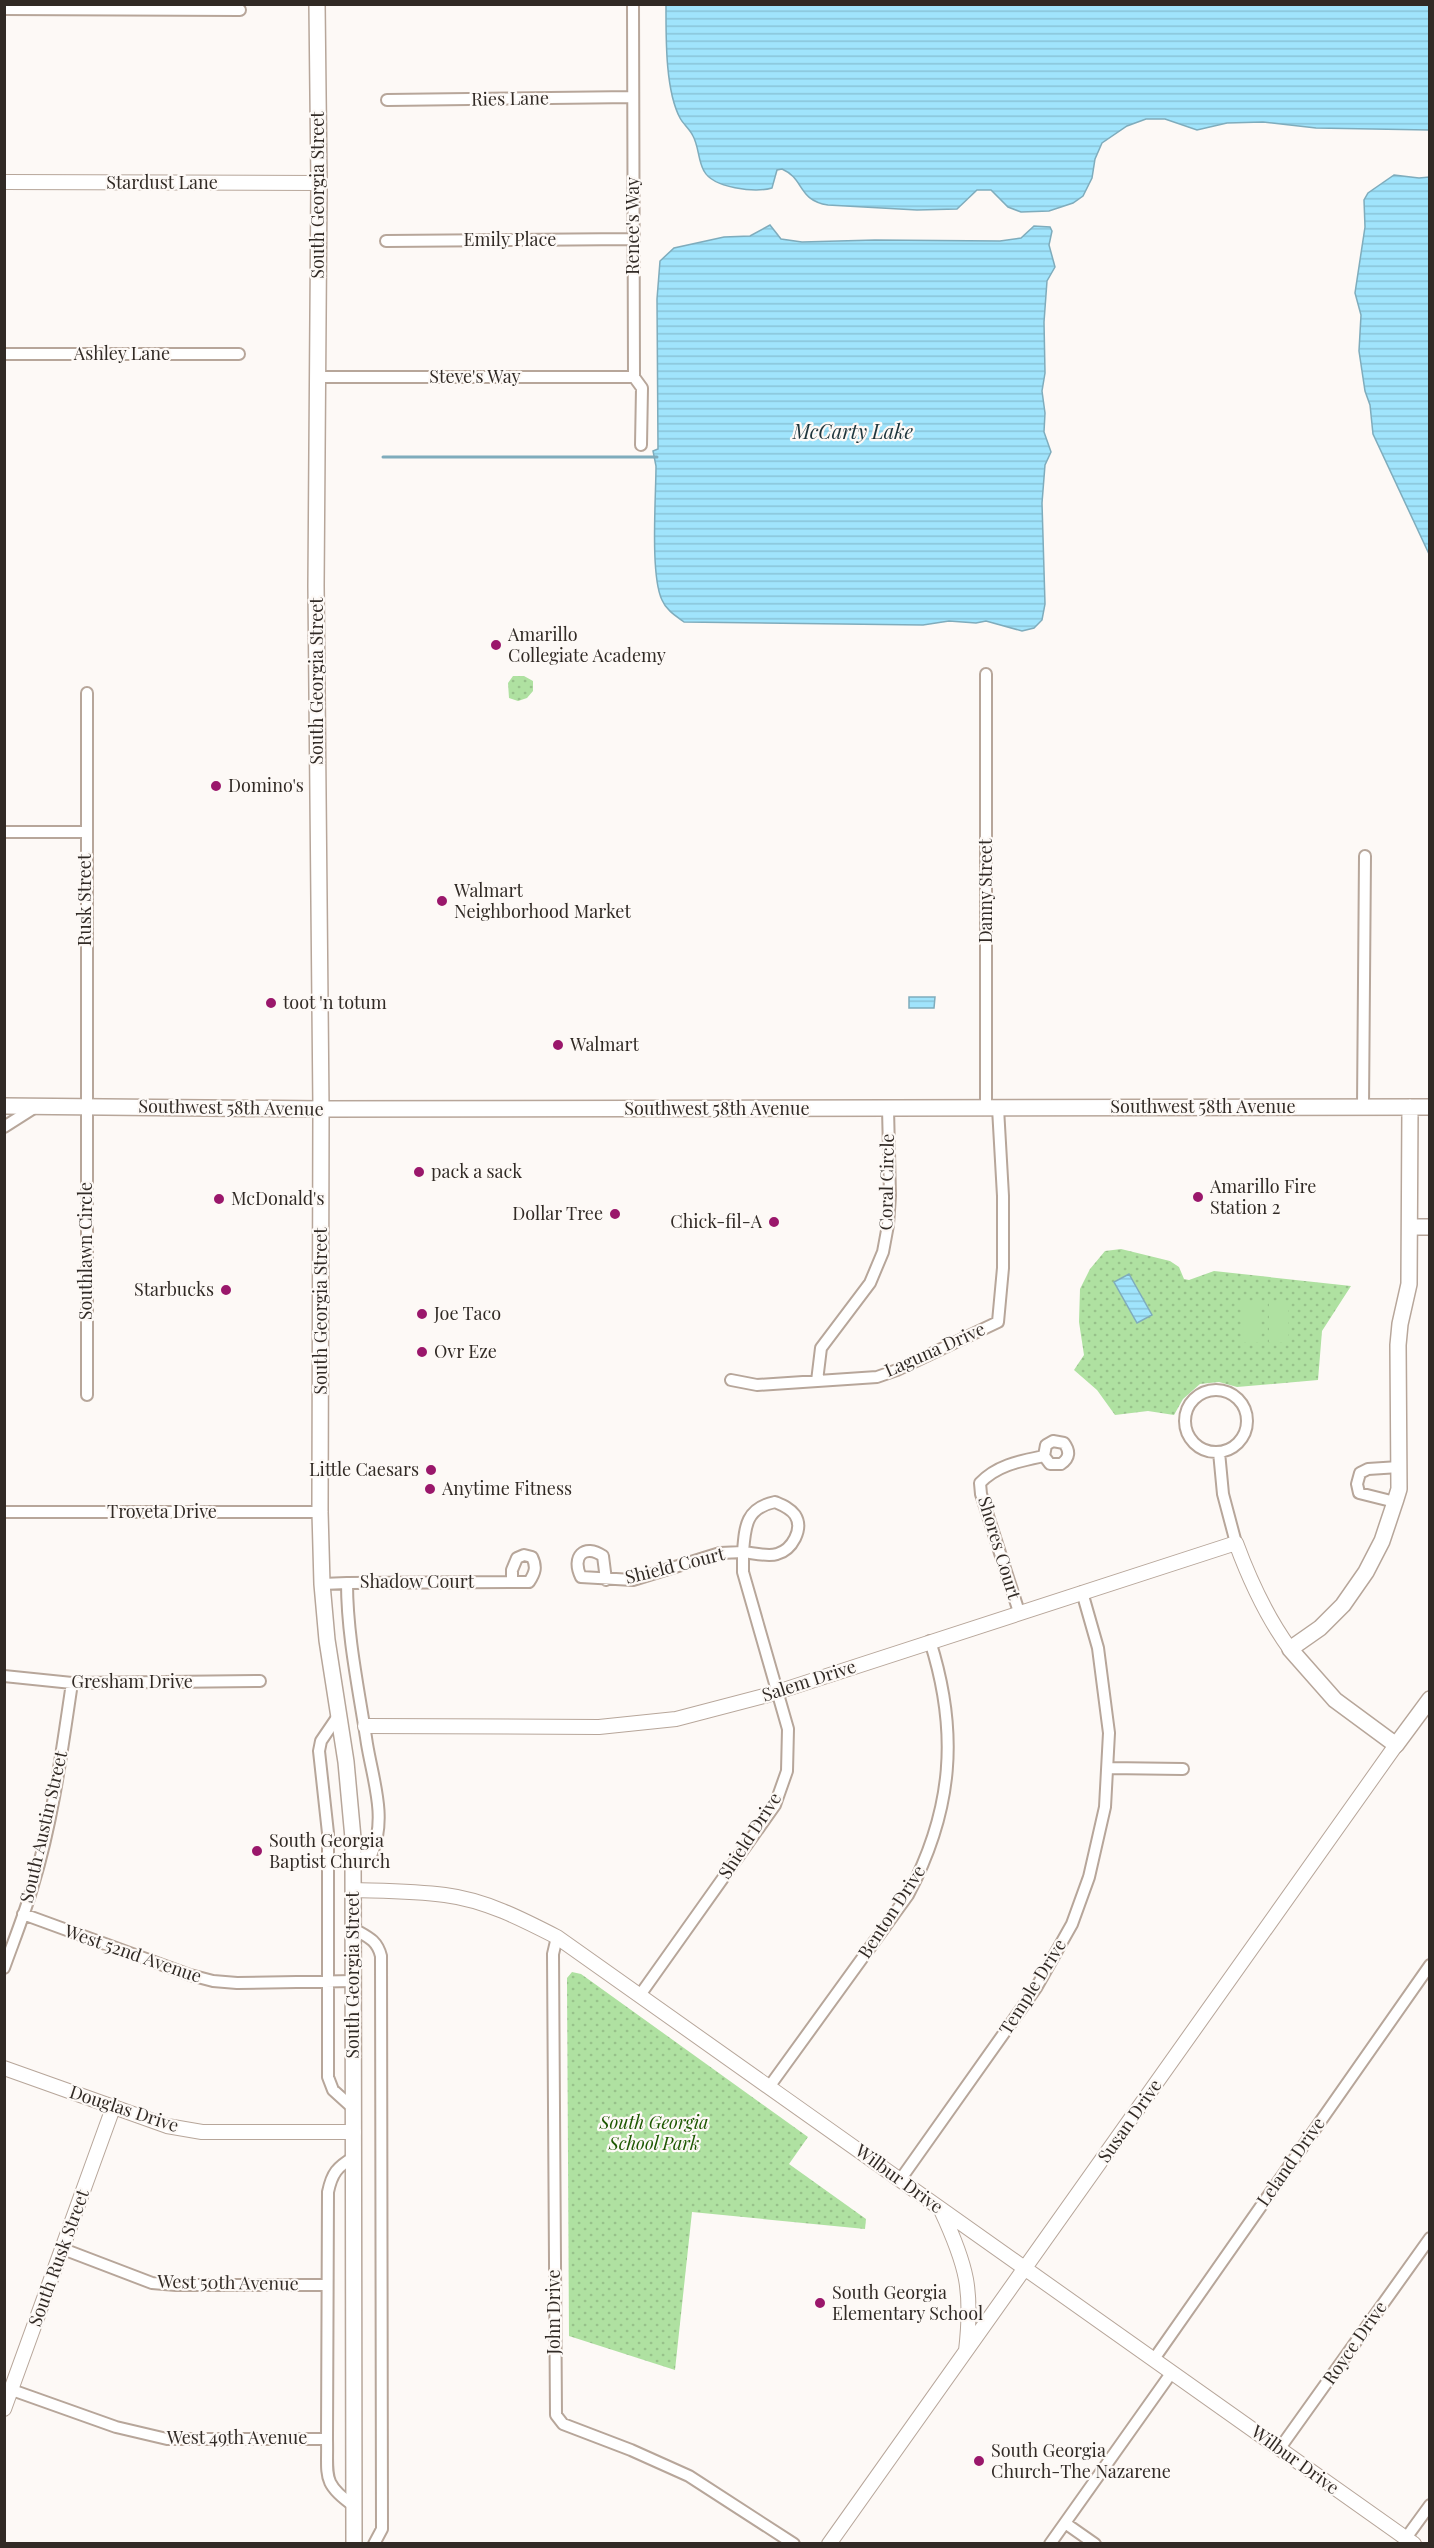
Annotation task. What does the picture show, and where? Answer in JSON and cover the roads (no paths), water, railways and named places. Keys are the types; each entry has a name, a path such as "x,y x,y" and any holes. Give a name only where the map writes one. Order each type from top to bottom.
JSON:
{"main road":[{"name":"South Georgia Street","path":"317,4 319,183 317,686 321,1109 320,1512 322,1584 346,1762 353,1860 354,2544"},
{"name":"Southwest 58th Avenue","path":"4,1106 321,1109 1430,1107"},
{"path":"1396,1745 1335,1700 1290,1649 1320,1628 1343,1605 1366,1572 1382,1540 1399,1490 1398,1345 1409,1284 1410,1107"},
{"path":"1411,1227 1430,1227"},
{"name":"Susan Drive","path":"1396,1745 1430,1699"}],"street":[{"name":"Renee's Way","path":"633,4 634,377 642,388 641,445"},
{"path":"4,9 240,10"},
{"name":"Ries Lane","path":"387,100 633,98"},
{"name":"Stardust Lane","path":"4,182 319,183"},
{"name":"Emily Place","path":"386,241 633,239"},
{"name":"Ashley Lane","path":"4,354 239,354"},
{"name":"Steve's Way","path":"317,377 634,377"},
{"name":"Danny Street","path":"986,674 992,1108"},
{"name":"Rusk Street","path":"86,1106 87,693"},
{"path":"4,832 85,832"},
{"path":"1363,1107 1365,856"},
{"path":"4,1127 37,1106"},
{"name":"Southlawn Circle","path":"86,1106 87,1395"},
{"name":"Coral Circle","path":"817,1381 821,1348 870,1283 883,1252 890,1196 888,1108"},
{"name":"Laguna Drive","path":"730,1380 757,1385 877,1377 897,1370 998,1322 1003,1268 1003,1196 992,1108"},
{"path":"1208,1390 1221,1390 1234,1395 1243,1405 1247,1417 1246,1431 1235,1445 1219,1452 1205,1451 1194,1444 1186,1433 1184,1420 1187,1407 1196,1396 1208,1390"},
{"path":"1219,1452 1223,1494 1236,1543 1250,1581 1272,1625 1290,1649"},
{"name":"Shores Court","path":"1019,1612 981,1494 980,1484 990,1472 1044,1456"},
{"path":"1395,1502 1365,1496 1359,1492 1357,1484 1360,1473 1368,1469 1399,1467"},
{"name":"Shield Court","path":"606,1580 633,1580 720,1553 777,1554 792,1546 797,1532 796,1516 786,1506 775,1503 762,1505 753,1511 744,1532 744,1552"},
{"name":"Troveta Drive","path":"4,1512 320,1512"},
{"name":"Salem Drive","path":"365,1726 599,1727 640,1724 700,1714 779,1691 1236,1543"},
{"name":"Shield Drive","path":"640,1995 775,1805 782,1789 789,1751 788,1729 779,1691 743,1572 744,1552"},
{"name":"Shadow Court","path":"322,1584 512,1582"},
{"path":"347,1583 352,1640 380,1826 372,1852 353,1860"},
{"name":"Temple Drive","path":"900,2180 1036,1988 1056,1956 1072,1924 1089,1877 1105,1807 1108,1733 1098,1648 1083,1592"},
{"name":"Benton Drive","path":"769,2087 908,1895 925,1863 937,1830 948,1765 949,1728 945,1696 930,1641"},
{"name":"Gresham Drive","path":"4,1676 72,1683 260,1681"},
{"name":"South Austin Street","path":"4,1968 36,1876 54,1798 72,1683"},
{"path":"338,1716 321,1741 319,1751 328,1833 328,2078 333,2090 354,2109"},
{"name":"Susan Drive","path":"829,2544 1396,1745"},
{"path":"1108,1768 1183,1769"},
{"name":"Wilbur Drive","path":"353,1890 447,1895 506,1912 557,1937 1410,2541"},
{"name":"West 52nd Avenue","path":"23,1914 190,1975 213,1981 354,1981"},
{"path":"354,1929 374,1940 379,1946 381,1956 382,2529 374,2544"},
{"name":"John Drive","path":"557,1937 553,1954 556,2415 563,2424 631,2450 689,2476 758,2518 794,2544"},
{"name":"Leland Drive","path":"1154,2359 1430,1965"},
{"name":"Douglas Drive","path":"4,2068 167,2126 202,2132 354,2132"},
{"name":"South Rusk Street","path":"4,2409 113,2108"},
{"path":"354,2157 337,2167 331,2177 328,2192 327,2285 328,2475 331,2487 354,2506"},
{"path":"941,2210 965,2267 969,2289 966,2353"},
{"name":"Royce Drive","path":"1280,2448 1430,2238"},
{"name":"West 50th Avenue","path":"63,2249 152,2283 327,2285"},
{"path":"1050,2544 1172,2372"},
{"name":"West 49th Avenue","path":"12,2390 116,2427 167,2439 327,2439"},
{"path":"1410,2541 1430,2505"},
{"path":"1065,2523 1095,2544"}],"water":[{"path":"666,5 1429,5 1429,130 1316,128 1263,122 1227,123 1197,130 1165,119 1146,119 1127,126 1102,143 1095,159 1092,178 1083,196 1073,203 1049,211 1021,212 1008,207 991,190 977,190 957,209 917,210 828,205 811,199 795,178 782,169 777,170 772,188 755,190 735,188 716,182 704,171 695,140 680,118 671,93 667,63"},
{"path":"1394,175 1429,177 1429,554 1373,434 1370,405 1365,391 1359,351 1361,315 1355,293 1365,227 1364,200 1368,193"},
{"name":"McCarty Lake","path":"770,225 781,239 802,242 1000,241 1021,238 1034,226 1050,227 1052,231 1049,245 1055,267 1047,281 1044,322 1045,373 1042,391 1045,413 1044,432 1051,452 1045,465 1042,503 1045,604 1042,620 1034,628 1022,631 986,621 976,623 949,621 923,625 684,622 664,604 658,588 656,573 654,535 656,466 653,451 658,449 657,299 660,261 674,248 724,237 750,236"},
{"path":"909,997 935,997 934,1008 909,1008"},
{"path":"1129,1274 1152,1315 1137,1323 1114,1282"}],"waterway":[{"path":"383,457 657,457"}],"place":[{"name":"Amarillo Collegiate Academy","path":"496,645"},
{"name":"Domino's","path":"216,786"},
{"name":"Walmart Neighborhood Market","path":"442,901"},
{"name":"toot 'n totum","path":"271,1003"},
{"name":"Walmart","path":"558,1045"},
{"name":"pack a sack","path":"419,1172"},
{"name":"Amarillo Fire Station 2","path":"1198,1197"},
{"name":"McDonald's","path":"219,1199"},
{"name":"Dollar Tree","path":"615,1214"},
{"name":"Chick-fil-A","path":"774,1222"},
{"name":"Starbucks","path":"226,1290"},
{"name":"Joe Taco","path":"422,1314"},
{"name":"Ovr Eze","path":"422,1352"},
{"name":"Little Caesars","path":"431,1470"},
{"name":"Anytime Fitness","path":"430,1489"},
{"name":"South Georgia Baptist Church","path":"257,1851"},
{"name":"South Georgia Elementary School","path":"820,2303"},
{"name":"South Georgia Church-The Nazarene","path":"979,2461"}],"park label":[{"name":"South Georgia School Park","path":"654,2133"}]}
